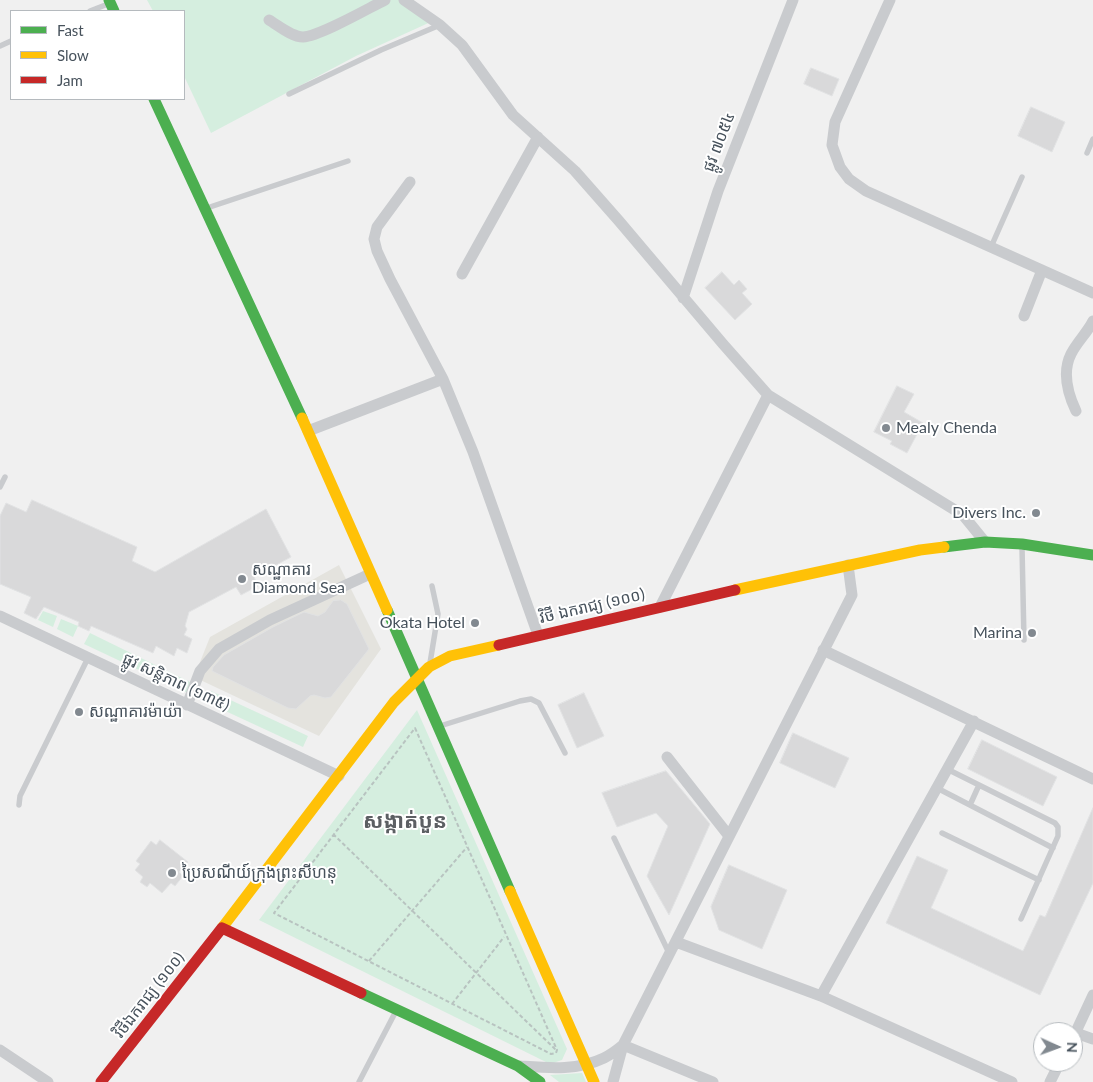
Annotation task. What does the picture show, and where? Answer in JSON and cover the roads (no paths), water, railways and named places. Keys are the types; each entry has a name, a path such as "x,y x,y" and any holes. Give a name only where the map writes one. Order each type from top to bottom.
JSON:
{"street":[{"path":"269,20 291,34 303,37 321,31 385,0"},
{"path":"404,0 440,25 462,44 513,115 575,171 768,395 963,515 985,542"},
{"name":"ផ្លូវ ៧០៥៤","path":"683,298 718,191 793,0"},
{"path":"890,0 835,122 832,145 840,167 849,179 866,191 1093,293"},
{"path":"154,100 308,431 594,1082"},
{"path":"462,274 538,137"},
{"path":"410,182 377,227 374,239 377,251 443,379 473,452 538,636"},
{"path":"1024,316 1042,270"},
{"path":"1076,411 1071,400 1066,378 1071,354 1093,321"},
{"path":"308,431 443,379"},
{"path":"660,607 768,395"},
{"name":"វិថី ឯករាជ្យ (១០០)","path":"222,928 394,702 429,667 450,656 660,607 920,550 985,542 1022,544 1093,554"},
{"path":"613,1082 623,1045 852,595 848,565"},
{"path":"187,705 200,671 219,649 270,620 370,574"},
{"name":"ផ្លូវ សន្តិភាព (១៣៥)","path":"0,616 339,776"},
{"path":"823,650 1093,779"},
{"path":"821,996 974,721"},
{"path":"666,757 729,836"},
{"path":"222,928 518,1066 540,1082"},
{"name":"វិថីឯករាជ្យ (១០០)","path":"102,1082 222,928"},
{"path":"676,942 821,996 1012,1082"},
{"path":"1080,1022 1093,995"},
{"path":"518,1066 558,1069 586,1064 604,1058 623,1045"},
{"path":"623,1045 713,1082"},
{"path":"0,1050 48,1082"}],"lane":[{"path":"94,10 111,5"},
{"path":"289,94 381,50 440,25"},
{"path":"1087,153 1093,139"},
{"path":"205,209 348,161"},
{"path":"991,247 1022,176"},
{"path":"0,487 5,477"},
{"path":"1022,544 1024,640"},
{"path":"429,667 438,614 432,586"},
{"path":"19,805 20,796 88,658"},
{"path":"438,726 531,699 539,703 566,753"},
{"path":"947,769 1055,822 1058,827 1058,836 1021,918"},
{"path":"970,806 979,785"},
{"path":"936,788 1053,848"},
{"path":"942,833 1039,880"},
{"path":"614,838 669,953"},
{"path":"359,1082 397,1010"}],"place":[{"name":"Mealy Chenda","path":"886,428"},
{"name":"Divers Inc.","path":"1036,513"},
{"name":"សណ្ឋាគារ Diamond Sea","path":"242,579"},
{"name":"Okata Hotel","path":"475,623"},
{"name":"Marina","path":"1032,633"},
{"name":"សណ្ឋាគារម៉ាយ៉ា","path":"79,712"},
{"name":"ប្រៃសណីយ៍ក្រុងព្រះសីហនុ","path":"172,873"}],"district":[{"name":"សង្កាត់បួន","path":"405,821"}]}
